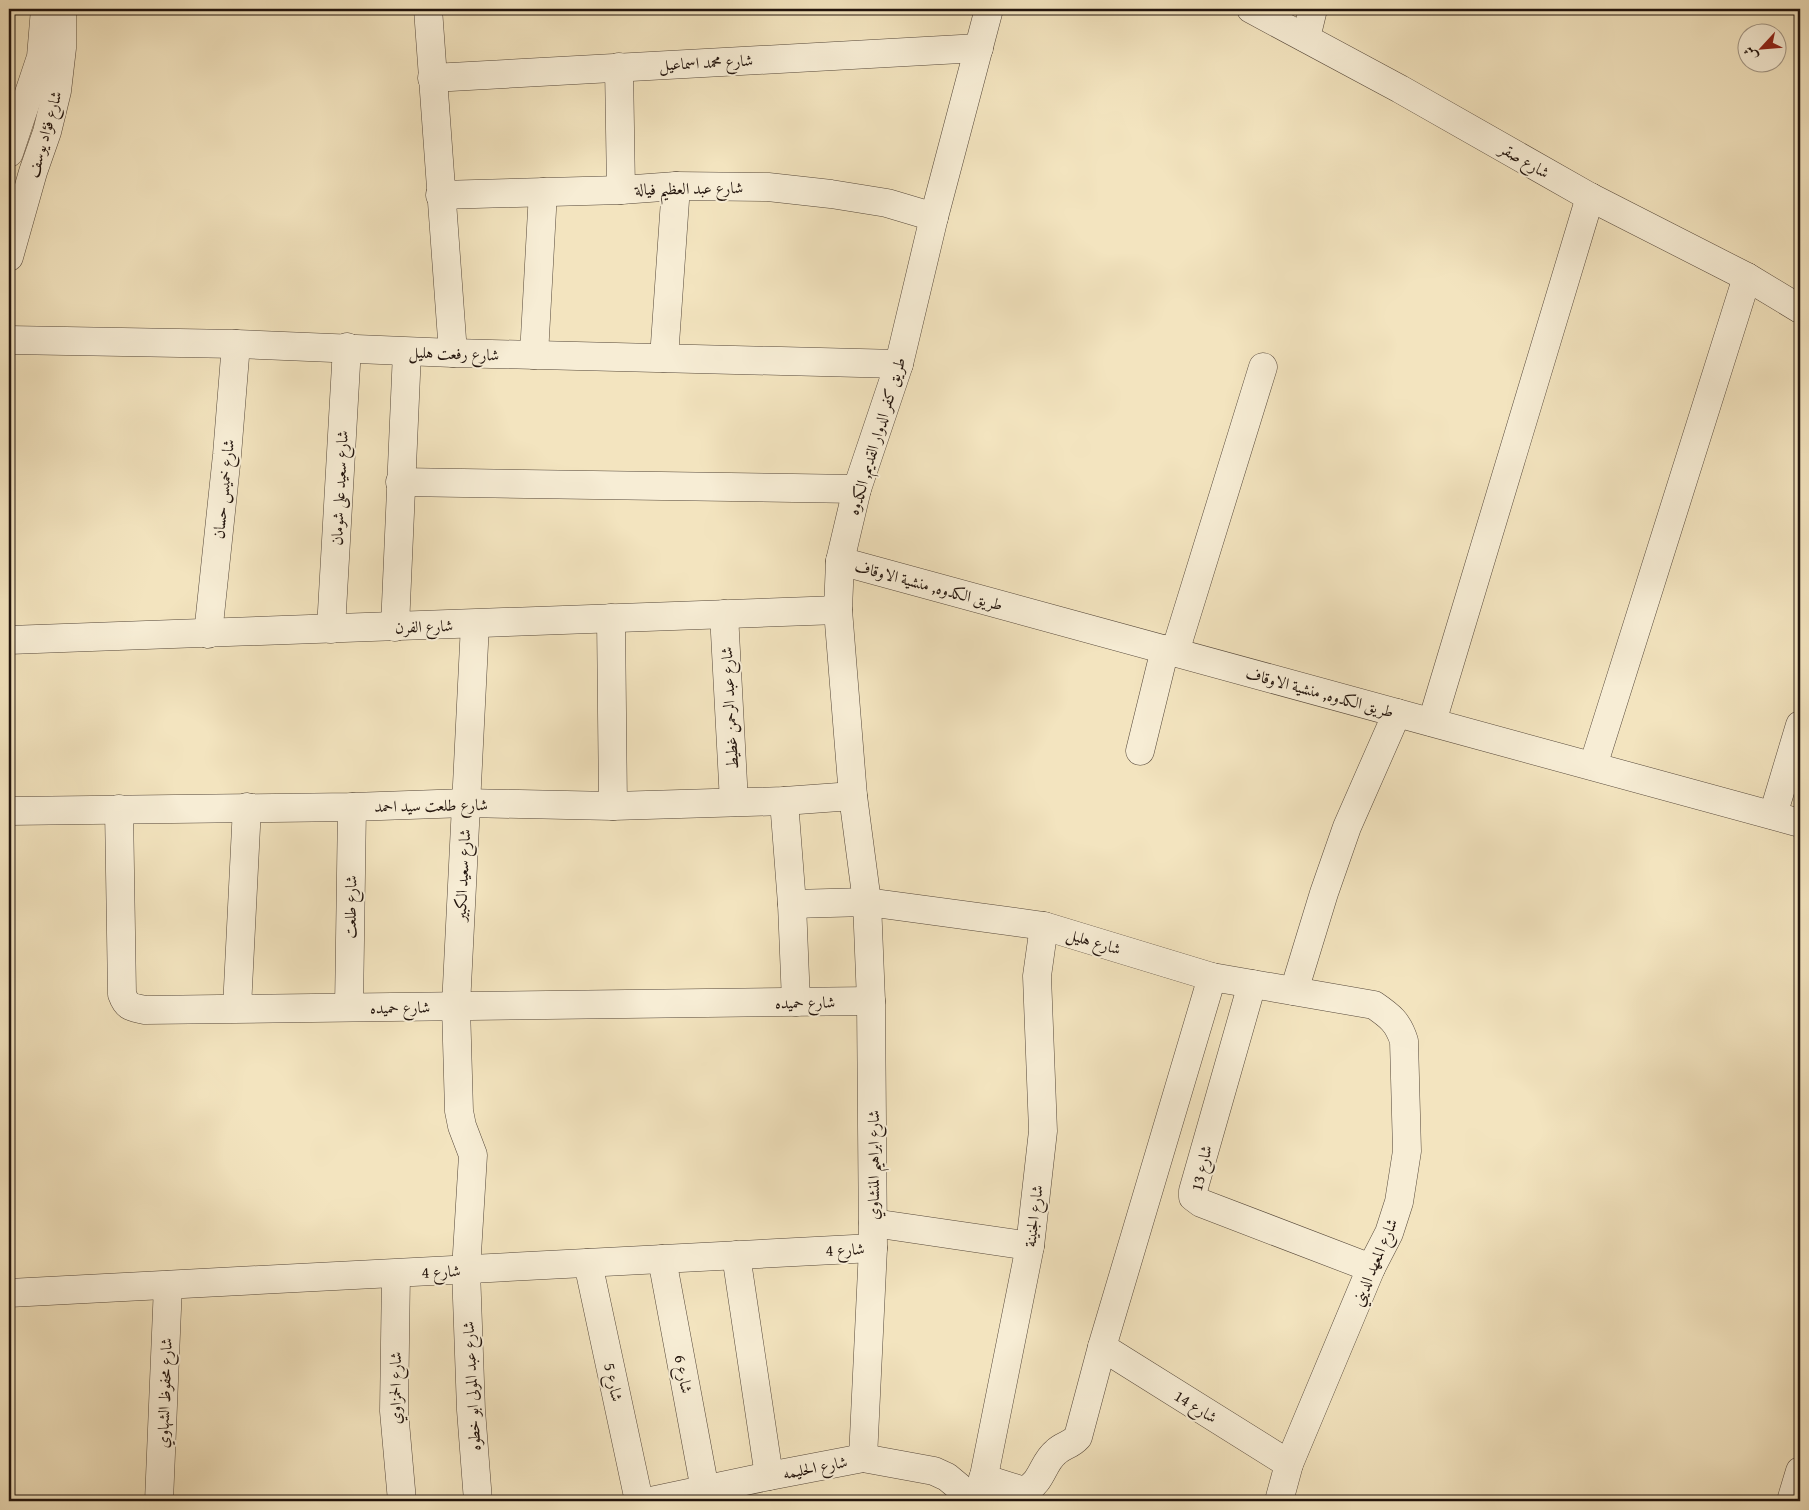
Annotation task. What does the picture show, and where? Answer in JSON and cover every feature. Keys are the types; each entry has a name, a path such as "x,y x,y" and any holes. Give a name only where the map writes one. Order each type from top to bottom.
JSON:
{"street":[{"name":"شارع فؤاد يوسف","path":"9,153 41,57 45,9"},
{"name":"شارع فؤاد يوسف","path":"9,257 58,91 62,48 62,9"},
{"path":"428,9 440,195 453,353"},
{"name":"طريق كفر الدوار القديم, الكدوه","path":"867,902 853,796 838,610 840,561 856,489 899,364 934,217 989,9"},
{"name":"شارع صقر","path":"1250,9 1400,88 1590,197 1747,277 1800,309"},
{"path":"1306,38 1312,9"},
{"name":"شارع محمد اسماعيل","path":"432,78 979,48"},
{"path":"619,67 621,190"},
{"path":"664,358 676,186"},
{"name":"شارع عبد العظيم فيالة","path":"440,195 621,190 676,186 768,187 887,203 934,217"},
{"path":"534,356 543,192"},
{"path":"1432,722 1590,197"},
{"path":"1593,766 1747,277"},
{"name":"شارع رفعت هليل","path":"9,340 236,344 534,356 899,364"},
{"name":"شارع خميس حسان","path":"208,634 228,455 236,344"},
{"name":"شارع سعيد على شومان","path":"331,629 347,347"},
{"path":"395,627 400,482 408,352"},
{"path":"1140,751 1170,651 1263,367"},
{"path":"400,482 856,489"},
{"name":"طريق الكدوه, منشية الاوقاف","path":"840,561 1800,823"},
{"name":"شارع الفرن","path":"9,640 838,610"},
{"name":"شارع عبد الرحمن غطيط","path":"724,614 734,802"},
{"path":"611,618 613,806"},
{"name":"شارع سعيد الكبير","path":"466,1270 474,1155 462,1126 459,1111 456,1006 475,624"},
{"path":"1294,991 1324,893 1347,827 1397,713"},
{"path":"1773,816 1800,725"},
{"name":"شارع طلعت سيد احمد","path":"9,810 352,807 466,803 613,806 784,801 853,796"},
{"path":"784,801 792,904 796,1002"},
{"path":"237,1008 247,807"},
{"name":"شارع طلعت","path":"349,1007 352,807"},
{"name":"شارع حميده","path":"118,809 122,994 125,1002 132,1007 146,1010 872,1001"},
{"name":"شارع هليل","path":"792,904 867,902 1044,926 1212,977 1374,1005 1389,1015"},
{"name":"شارع ابراهيم المنشاوي","path":"863,1458 873,1235 872,1001 867,902"},
{"name":"شارع الجنينة","path":"981,1490 1030,1246 1043,1131 1037,976 1044,926"},
{"path":"981,1490 1024,1491 1036,1483 1055,1452 1074,1442 1080,1429 1102,1347 1212,977"},
{"name":"شارع 13","path":"1252,984 1193,1191 1194,1197 1207,1205 1371,1268"},
{"name":"شارع المعهد الديني","path":"1279,1501 1290,1464 1371,1268 1389,1233 1398,1202 1407,1151 1404,1041 1399,1026 1389,1015"},
{"name":"شارع 4","path":"9,1293 736,1255 873,1235 1030,1246"},
{"path":"736,1255 769,1476"},
{"name":"شارع 6","path":"662,1259 705,1490"},
{"name":"شارع 5","path":"588,1263 639,1501"},
{"name":"شارع عبد المولى ابو خطوه","path":"466,1270 471,1410 478,1501"},
{"name":"شارع الحمزاوي","path":"396,1274 394,1411 402,1501"},
{"name":"شارع محفوظ الشهاوي","path":"159,1501 168,1285"},
{"name":"شارع 14","path":"1102,1347 1290,1464"},
{"name":"شارع الحليمه","path":"651,1501 863,1458 934,1471 947,1477 959,1487 967,1501"},
{"path":"1791,1501 1800,1471"}]}
